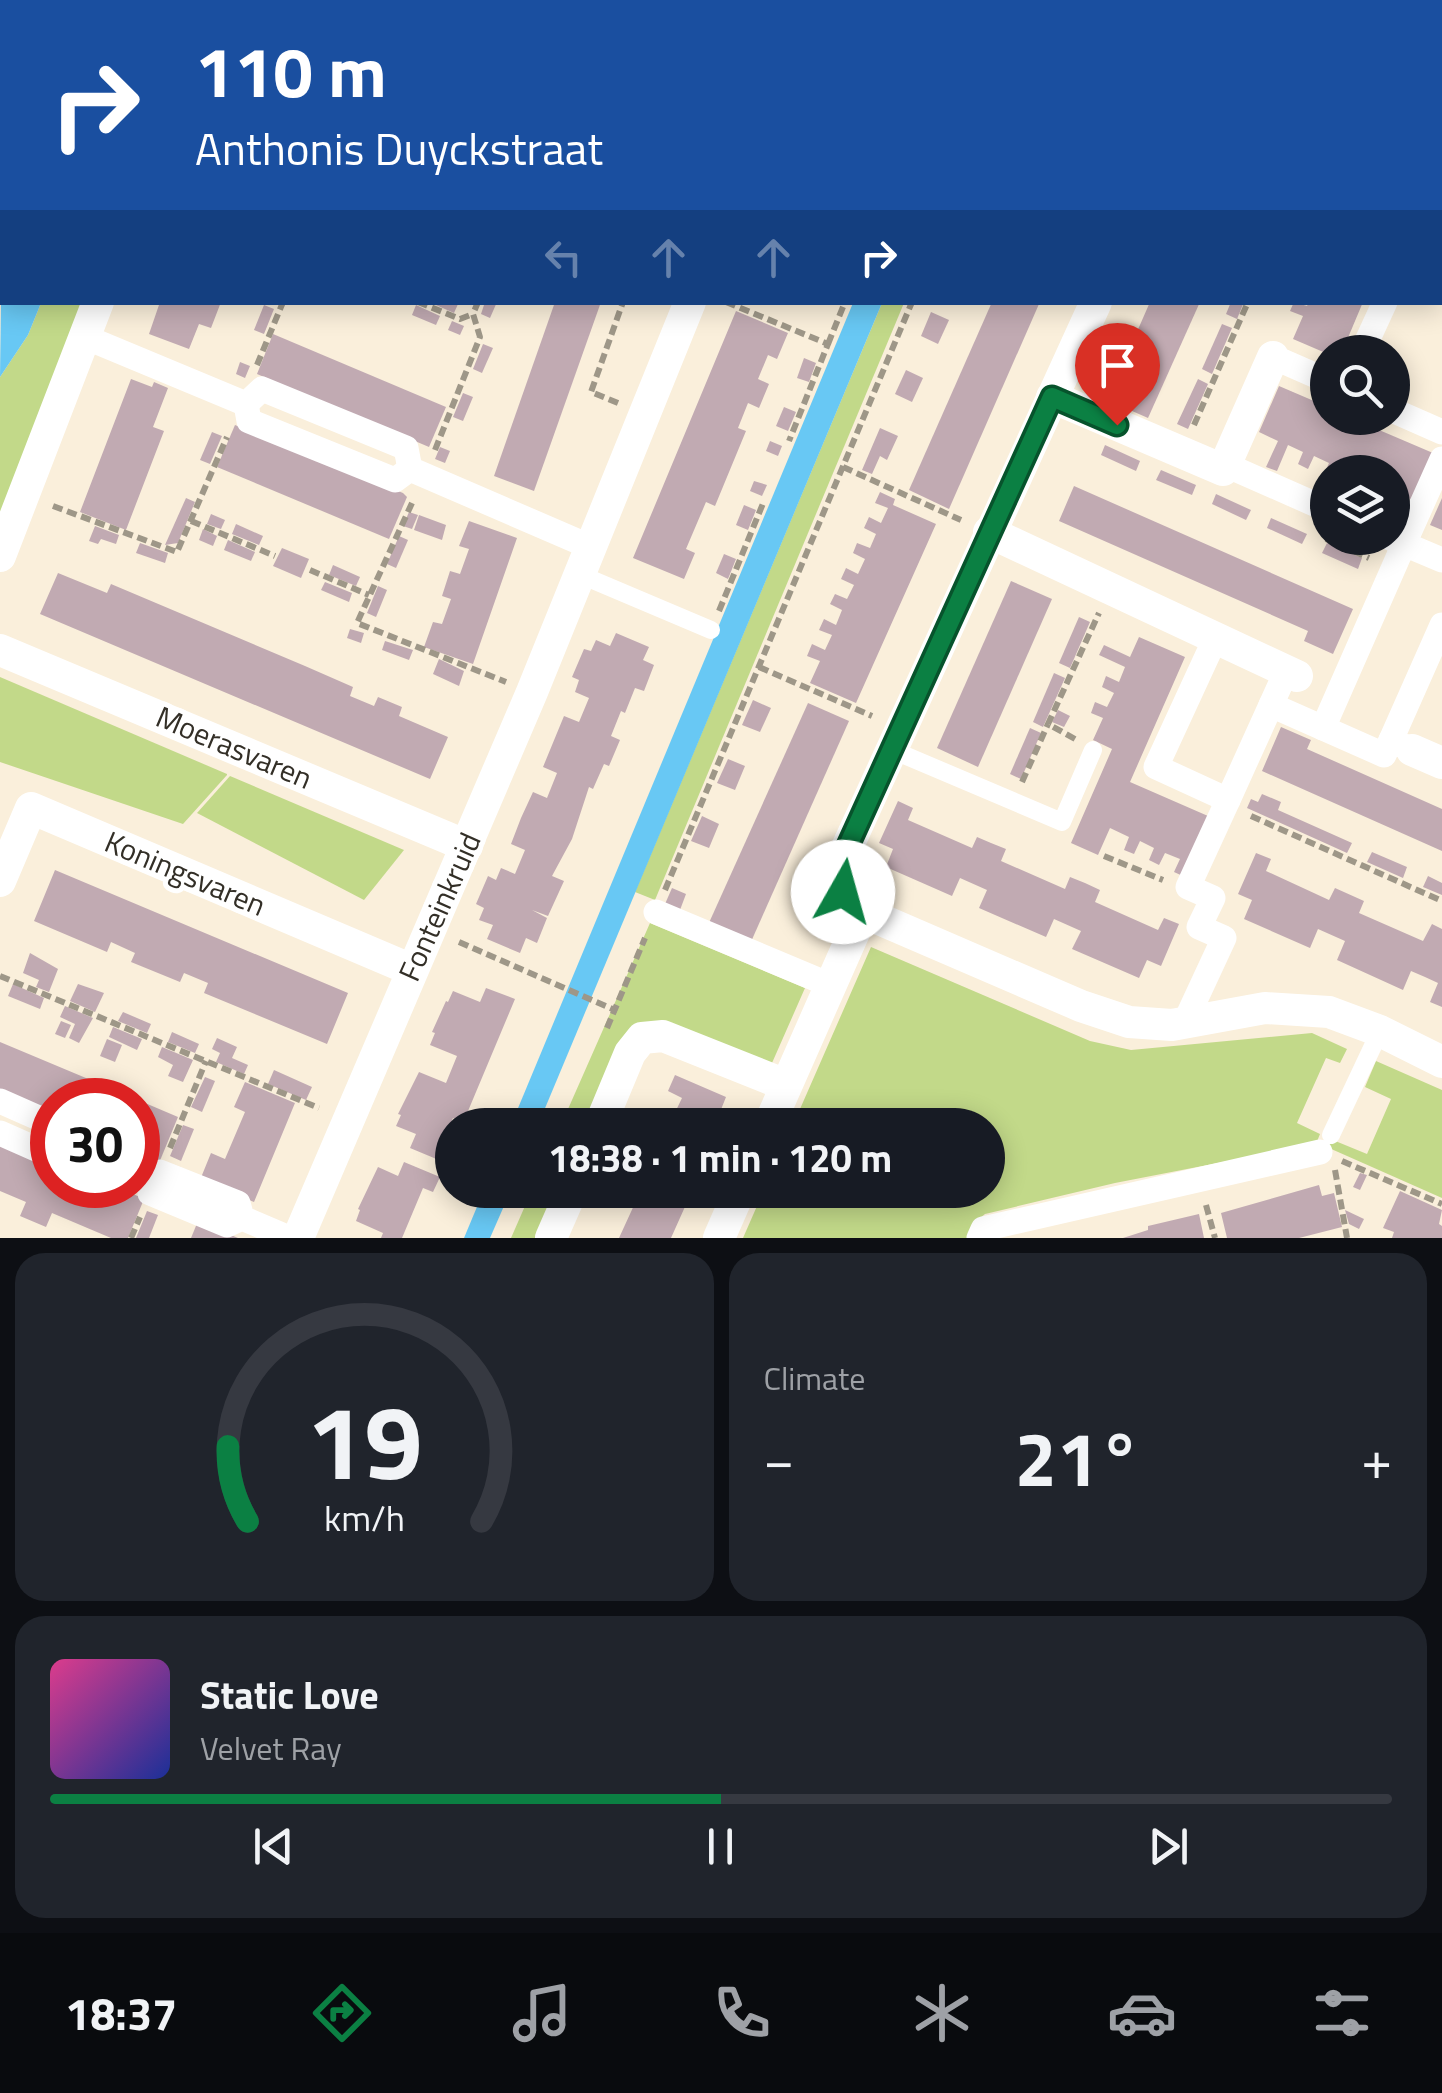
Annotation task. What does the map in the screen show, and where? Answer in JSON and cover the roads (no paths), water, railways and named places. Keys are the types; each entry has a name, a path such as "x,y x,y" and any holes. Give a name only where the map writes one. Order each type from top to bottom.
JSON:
{"street":[{"path":"0,556 97,305"},
{"name":"Fonteinkruid","path":"298,1238 587,562 689,305"},
{"path":"1095,305 894,738 838,876 843,892 863,912 1081,1006 1130,1022 1172,1025 1264,1008 1328,1012 1380,1031 1442,1062"},
{"path":"1369,335 1383,305"},
{"path":"84,337 246,404 262,389 406,448 410,469 587,562"},
{"path":"1052,397 1223,470 1273,357 1310,373"},
{"path":"1410,418 1442,432"},
{"path":"1410,518 1442,460"},
{"path":"1226,465 1310,502"},
{"path":"988,532 1292,674 1271,705 1188,887 1213,898 1199,927 1224,938 1185,1022"},
{"path":"1410,546 1442,560"},
{"path":"1323,728 1391,555"},
{"path":"1271,705 1384,755 1415,751 1442,624"},
{"path":"1215,639 1156,768 1227,802"},
{"name":"Moerasvaren","path":"0,650 467,846"},
{"name":"Koningsvaren","path":"0,881 31,808 412,970"},
{"path":"656,912 830,985"},
{"path":"776,1108 863,912"},
{"path":"607,1108 630,1053 642,1038 663,1036 786,1085"},
{"path":"0,1101 30,1114"},
{"path":"0,1133 30,1146"},
{"path":"979,1238 983,1229 1328,1148"},
{"path":"160,1197 227,1225 242,1218 289,1238"},
{"path":"551,1238 564,1208"},
{"path":"719,1238 732,1208"}],"lane":[{"path":"587,562 711,630"},
{"path":"894,738 1013,801 1062,822 1093,750"},
{"path":"1328,1148 1380,1031"}],"water":[{"path":"1,305 40,305 28,335 0,377"},
{"path":"852,305 881,305 545,1108 518,1108"},
{"path":"476,1208 503,1208 490,1238 464,1238"}]}
